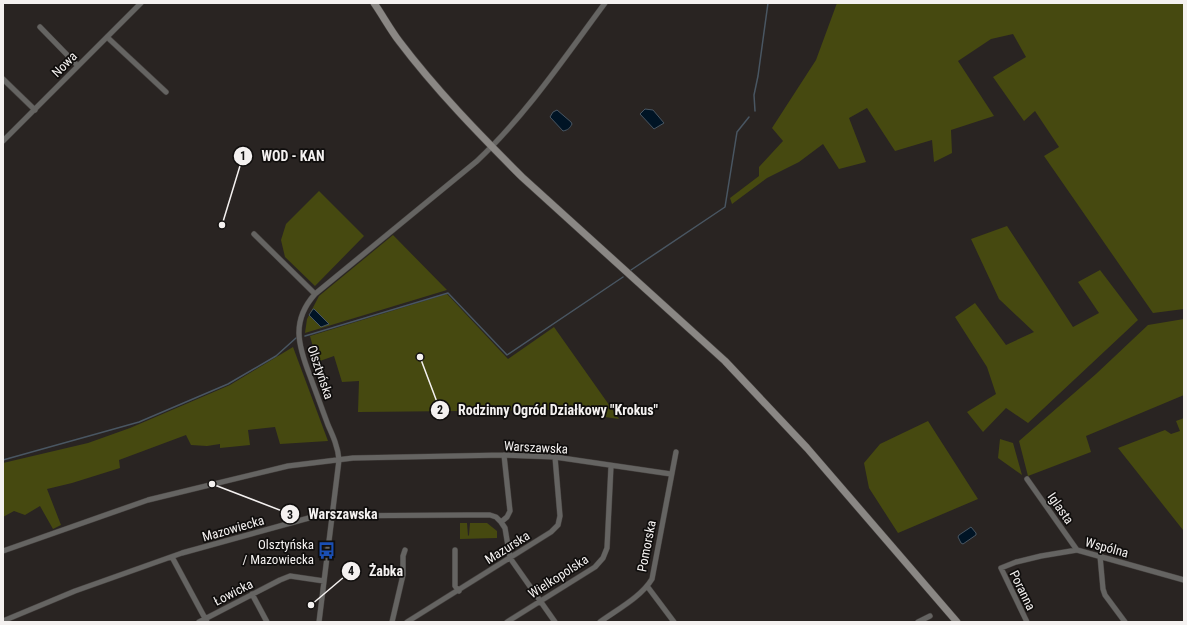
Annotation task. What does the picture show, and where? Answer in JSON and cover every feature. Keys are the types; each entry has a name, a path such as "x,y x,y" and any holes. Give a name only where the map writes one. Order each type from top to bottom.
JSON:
{"main road":[{"path":"374,3 398,40 419,66 445,97 492,147 522,177 725,361 807,448 957,622"}],"street":[{"name":"Nowa","path":"3,141 141,3"},
{"name":"Olsztyńska","path":"319,622 339,460 336,445 316,395 299,346 300,322 307,305 315,294 492,147 513,124 605,3"},
{"path":"40,28 78,66"},
{"path":"107,37 166,92"},
{"path":"3,79 35,110"},
{"path":"254,234 315,294"},
{"name":"Pomorska","path":"601,622 647,586 652,579 676,452"},
{"path":"504,455 510,511 507,517 501,522 505,528 510,558 555,622"},
{"name":"Warszawska","path":"3,551 148,500 288,466 353,458 504,455 554,457 671,474"},
{"name":"Mazurska","path":"407,622 459,591 558,526 560,516 554,457"},
{"name":"Wielkopolska","path":"507,622 595,566 604,558 607,548 610,466"},
{"name":"Iglasta","path":"1027,479 1076,550"},
{"name":"Mazowiecka","path":"3,621 75,591 172,557 316,516 490,515 496,517 501,522"},
{"path":"392,622 404,575 403,556 405,550"},
{"path":"455,550 455,586 459,591"},
{"name":"Wspólna","path":"1001,568 1016,562 1076,550 1184,580"},
{"path":"1100,556 1103,589 1105,595 1125,622"},
{"path":"172,557 206,620"},
{"name":"Poranna","path":"1001,568 1027,622"},
{"name":"Łowicka","path":"199,622 206,620 252,594 290,576 324,581"},
{"path":"647,586 674,622"},
{"path":"252,594 267,622"},
{"path":"918,622 930,616"}],"shaded area":[{"path":"837,3 1184,3 1184,309 1153,313 1044,156 1059,147 1035,111 1024,121 993,77 1026,57 1013,34 991,39 958,61 994,116 951,130 952,153 934,162 932,140 895,151 867,108 849,118 866,162 839,169 823,144 799,162 767,178 732,204 730,198 759,176 759,167 783,141 772,128 816,60"},
{"path":"319,191 364,236 315,286 285,257 281,240 286,224"},
{"path":"1007,226 1073,327 1099,313 1078,282 1100,270 1138,320 1028,423 1006,408 983,432 967,412 996,394 987,367 955,317 975,303 1006,345 1034,332 999,299 971,239"},
{"path":"393,235 447,290 305,333 307,319 319,296"},
{"path":"447,294 508,359 554,327 619,419 554,410 358,412 359,381 342,382 334,356 317,362 310,336"},
{"path":"1184,319 1184,395 1086,436 1091,452 1028,476 1019,441 1096,374 1148,325"},
{"path":"293,347 328,441 280,444 275,427 248,430 250,445 220,448 220,444 207,446 191,445 186,435 119,460 120,468 47,489 61,525 53,529 40,506 25,515 14,511 3,517 3,463 88,443 130,428 230,385"},
{"path":"1184,418 1183,530 1118,448 1165,430 1171,434 1180,431 1176,421"},
{"path":"928,421 978,499 898,533 869,488 864,463 880,444"},
{"path":"1000,439 1013,443 1022,475 998,458"},
{"path":"460,523 467,523 468,536 470,523 487,523 497,531 497,538 460,539"}],"water":[{"path":"645,109 653,110 664,123 654,129 640,114"},
{"path":"557,110 571,122 572,124 570,128 563,131 550,117 553,112"},
{"path":"313,309 329,324 321,327 309,315"},
{"path":"971,527 976,535 963,544 961,543 958,537 959,535"}],"waterway":[{"path":"755,111 754,95 768,3"},
{"path":"631,270 725,207 737,132 749,117"},
{"path":"305,336 448,293 507,355 623,277"},
{"path":"3,460 139,422 228,384 276,356 296,338"}],"place":[{"name":"WOD - KAN","path":"222,225"},
{"name":"Rodzinny Ogród Działkowy \"Krokus\"","path":"420,357"},
{"name":"Warszawska","path":"212,484"},
{"name":"Olsztyńska / Mazowiecka","path":"327,551"},
{"name":"Żabka","path":"311,605"}]}
